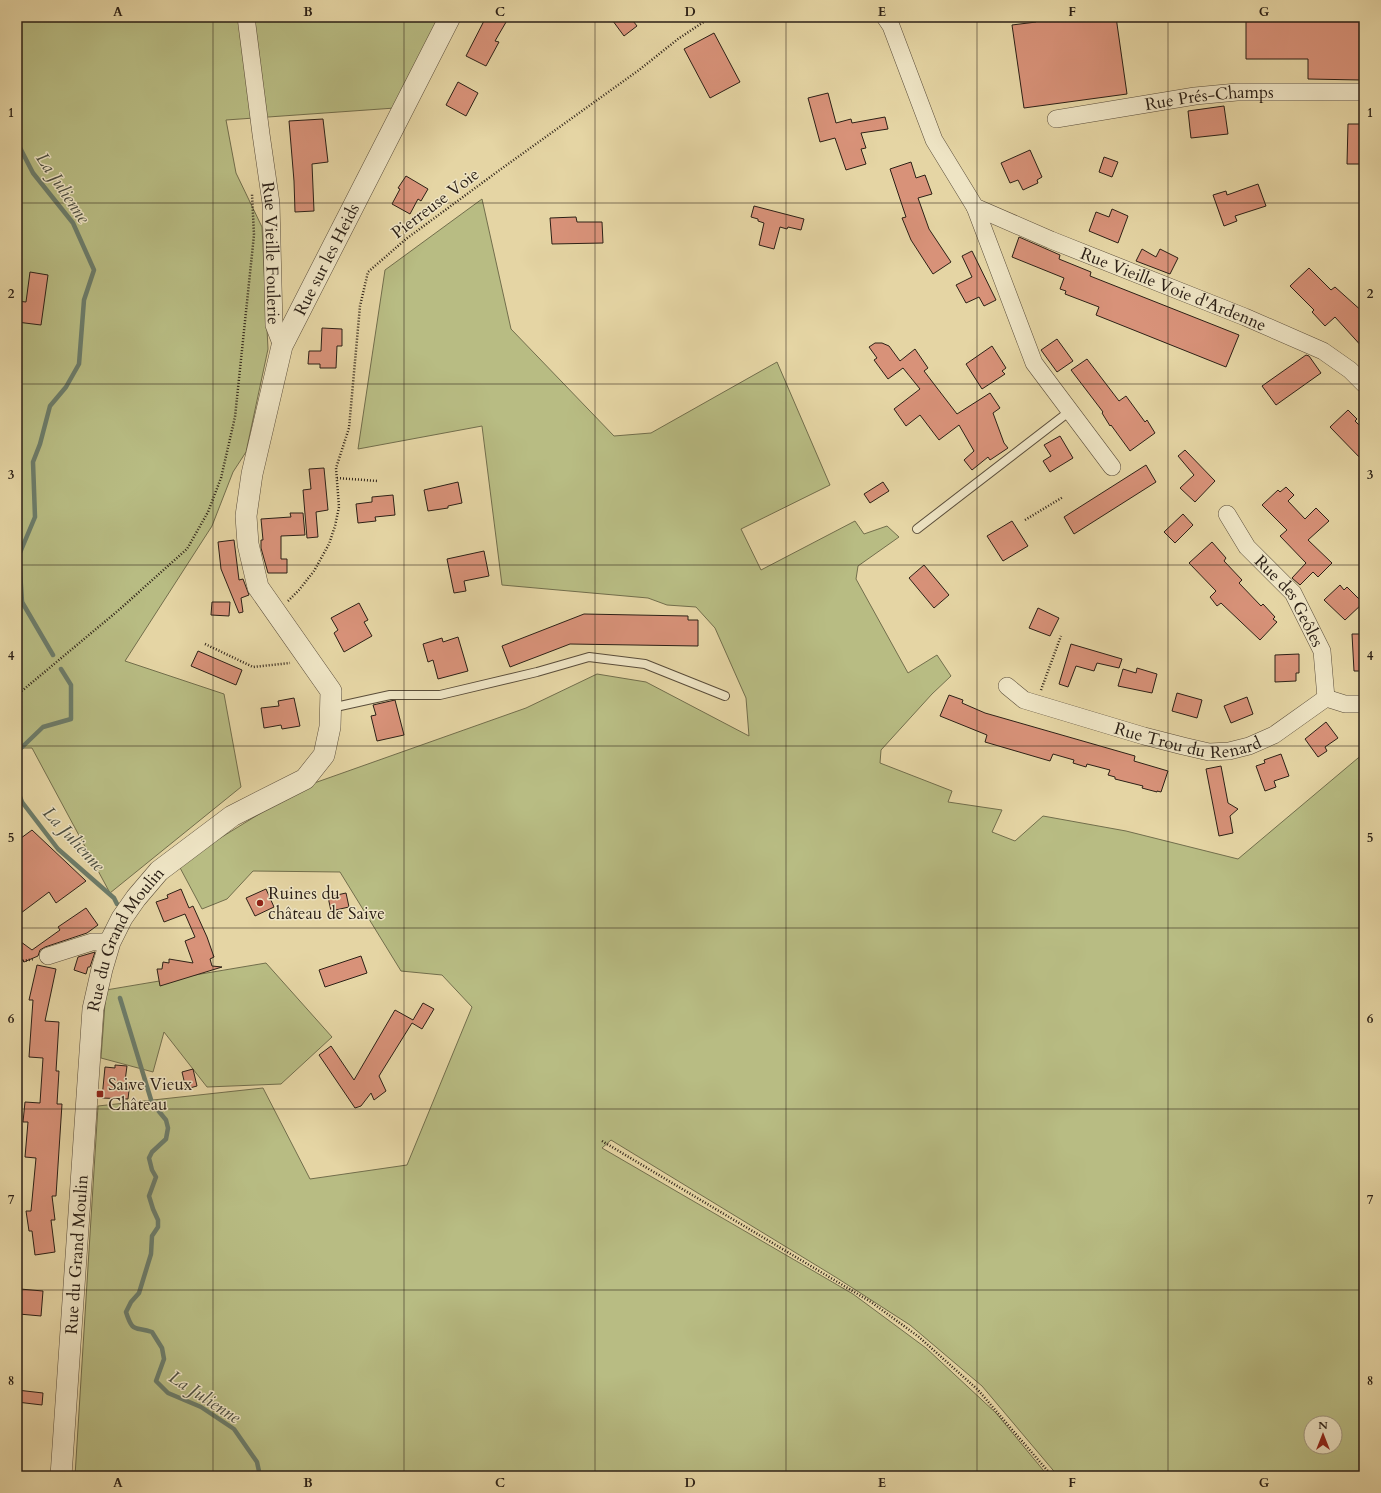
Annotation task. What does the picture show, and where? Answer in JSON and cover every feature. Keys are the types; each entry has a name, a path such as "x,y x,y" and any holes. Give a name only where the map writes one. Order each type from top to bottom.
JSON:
{"street":[{"name":"Rue Vieille Foulerie","path":"246,17 271,202 274,325 282,346"},
{"name":"Rue sur les Heids","path":"246,516 252,474 282,346 450,17"},
{"path":"885,17 891,26 934,140 975,207 1034,363 1112,467"},
{"name":"Rue Prés-Champs","path":"1056,119 1195,96 1237,92 1364,92"},
{"name":"Rue Vieille Voie d'Ardenne","path":"975,207 1051,240 1245,317 1323,351 1350,370 1364,384"},
{"name":"Rue des Geôles","path":"1227,514 1246,547 1293,592 1322,651 1326,698"},
{"name":"Rue du Grand Moulin","path":"61,1476 93,1008 110,942 122,918 136,898 159,871 232,816 305,779 324,755 330,727 331,692 258,587 248,544 246,516"},
{"name":"Rue Trou du Renard","path":"1007,686 1024,700 1034,704 1144,736 1209,752 1229,751 1242,748 1274,735 1326,698"},
{"path":"1326,698 1344,704 1364,704"},
{"path":"48,956 92,942 110,942"}],"lane":[{"path":"917,529 1070,411"},
{"path":"331,709 390,695 440,695 537,672 589,657 645,664 725,696"}],"path":[{"name":"Pierreuse Voie","path":"275,612 299,590 314,571 329,544 335,526 339,507 336,468 349,428 360,306 368,272 406,239 500,169 639,70 678,39 711,17"},
{"path":"17,695 120,609 187,549 208,512 221,478 235,417 254,235 252,193"},
{"path":"337,478 378,481"},
{"path":"1025,520 1063,497"},
{"path":"1034,704 1061,636"},
{"path":"205,644 253,667 294,662 305,654"},
{"path":"602,1141 871,1302 919,1337 978,1390 1052,1476"}],"green space":[{"path":"17,17 442,17 395,108 226,120 236,173 262,227 268,349 246,452 233,472 212,526 125,661 224,694 241,787 110,893 32,748 17,748"},
{"path":"482,199 511,329 614,436 651,433 777,362 830,485 741,529 761,570 855,521 864,534 887,526 899,537 858,566 856,579 908,673 937,655 951,676 932,694 881,750 880,763 952,791 948,802 1002,810 992,832 1015,841 1043,816 1126,831 1238,859 1364,753 1364,1476 1058,1476 982,1386 910,1325 837,1278 611,1140 602,1148 853,1294 926,1348 996,1413 1048,1476 75,1476 98,1106 263,1088 310,1179 407,1165 472,1007 442,975 401,971 340,872 253,871 227,899 202,909 178,864 303,787 526,708 597,674 646,682 749,736 746,698 715,628 696,607 667,605 648,598 502,585 482,426 358,449 385,270"},
{"path":"266,963 332,1037 281,1084 207,1087 164,1032 153,1072 101,1058 106,990"}],"building":[{"path":"486,17 509,17 495,41 499,42 486,66 466,56"},
{"path":"610,17 630,17 637,26 624,36"},
{"path":"1035,17 1116,17 1127,94 1024,108 1012,25 1036,22"},
{"path":"1246,17 1364,17 1364,59 1360,59 1361,80 1308,79 1308,59 1246,59"},
{"path":"714,33 740,82 710,98 684,49"},
{"path":"458,82 478,93 466,116 446,105"},
{"path":"828,93 836,123 851,119 852,123 885,117 888,129 861,133 866,148 861,149 866,164 846,170 835,138 820,142 808,98"},
{"path":"1224,106 1228,134 1191,138 1188,111"},
{"path":"323,119 328,162 312,164 314,211 295,212 289,121"},
{"path":"1348,124 1364,124 1364,164 1347,164"},
{"path":"1030,150 1042,177 1037,180 1038,183 1023,190 1018,180 1010,183 1001,163"},
{"path":"1104,157 1118,162 1112,177 1099,172"},
{"path":"911,162 916,178 925,175 932,194 918,198 929,229 951,262 933,274 911,240 902,218 906,217 890,169"},
{"path":"406,176 428,189 421,201 418,199 410,214 392,204 400,189 398,188"},
{"path":"1258,184 1266,206 1235,216 1237,221 1224,226 1213,195 1226,191 1227,195"},
{"path":"754,206 804,219 801,230 780,227 774,249 759,245 764,223 751,217"},
{"path":"1112,209 1128,216 1118,243 1089,231 1096,212 1109,217"},
{"path":"576,217 577,222 602,222 603,243 552,244 550,218"},
{"path":"1019,237 1060,255 1059,259 1091,272 1090,276 1239,335 1226,367 1096,315 1099,307 1065,294 1066,291 1060,289 1064,278 1012,257"},
{"path":"1142,249 1156,257 1160,249 1178,258 1170,274 1136,261"},
{"path":"972,251 996,300 984,306 979,297 966,303 956,285 972,277 962,256"},
{"path":"1309,268 1331,290 1335,287 1364,313 1364,349 1335,317 1325,326 1312,312 1314,310 1290,286"},
{"path":"30,272 48,275 41,325 17,322 17,301 26,302"},
{"path":"322,328 342,329 342,346 337,346 336,368 320,368 320,364 308,364 309,351 321,351"},
{"path":"1057,339 1073,361 1057,372 1041,350"},
{"path":"875,343 882,343 889,346 900,361 915,349 928,368 924,371 957,414 990,393 1000,408 993,413 1004,443 1008,448 990,460 988,457 972,470 964,460 974,451 959,425 939,440 920,415 906,426 894,409 920,389 903,368 888,379 874,360 877,358 869,347"},
{"path":"992,346 1006,368 1002,371 1005,374 982,389 966,364"},
{"path":"1306,355 1309,356 1321,373 1276,405 1262,386"},
{"path":"1087,359 1119,401 1126,396 1145,422 1147,420 1155,433 1130,451 1111,425 1110,426 1102,413 1103,412 1071,370"},
{"path":"1348,410 1357,419 1355,421 1364,430 1364,462 1330,427"},
{"path":"1060,436 1073,458 1050,472 1043,461 1051,456 1044,445"},
{"path":"1185,450 1215,481 1195,502 1180,488 1194,475 1178,456"},
{"path":"1146,465 1156,482 1074,534 1064,517"},
{"path":"324,468 328,510 316,512 318,537 307,538 303,490 311,489 309,469"},
{"path":"458,482 462,503 448,506 448,508 428,511 424,490"},
{"path":"883,482 889,491 870,503 864,494"},
{"path":"1286,487 1294,495 1288,501 1305,519 1316,508 1329,521 1308,540 1332,563 1318,577 1313,572 1300,585 1292,578 1306,563 1280,536 1287,530 1262,505 1278,490 1280,492"},
{"path":"393,495 395,515 375,517 376,521 358,523 356,504 372,502 372,497"},
{"path":"290,513 303,513 305,535 281,536 281,559 287,559 287,573 268,573 261,548 261,540 263,540 261,519 291,517"},
{"path":"1183,514 1193,525 1175,543 1164,532"},
{"path":"1012,521 1028,546 1003,561 987,536"},
{"path":"234,540 239,580 243,579 249,595 241,598 243,612 239,613 221,569 218,542"},
{"path":"1212,542 1226,558 1224,561 1242,580 1239,583 1261,606 1263,604 1275,617 1273,619 1277,622 1260,640 1221,603 1217,606 1210,597 1216,591 1189,563"},
{"path":"484,551 489,576 464,581 466,591 454,593 447,559"},
{"path":"924,565 949,595 934,608 909,578"},
{"path":"1340,585 1344,590 1347,587 1363,603 1345,620 1324,600"},
{"path":"212,602 230,602 229,616 211,615"},
{"path":"359,603 368,620 364,622 372,636 344,652 334,633 338,630 331,618"},
{"path":"1038,608 1059,618 1050,636 1029,628"},
{"path":"584,614 688,616 688,620 698,620 698,646 570,644 510,667 502,646"},
{"path":"1352,634 1364,634 1364,671 1354,671"},
{"path":"458,637 468,671 438,679 433,660 428,662 423,644 442,638 443,642"},
{"path":"1071,644 1122,659 1119,668 1097,663 1094,671 1076,666 1068,687 1059,684"},
{"path":"198,651 242,670 236,685 191,666"},
{"path":"1299,654 1299,673 1296,673 1296,681 1275,682 1275,655"},
{"path":"1137,668 1157,674 1152,693 1118,686 1123,669 1136,673"},
{"path":"1177,693 1202,700 1197,718 1172,711"},
{"path":"949,695 963,700 962,703 985,713 1135,756 1134,761 1168,771 1161,792 1142,788 1143,786 1115,779 1115,777 1108,775 1110,770 1087,764 1086,767 1073,763 1074,760 1053,754 1050,761 985,742 987,735 940,716"},
{"path":"1247,697 1253,714 1231,723 1224,706"},
{"path":"294,698 300,726 282,729 281,725 264,728 261,708 279,706 278,701"},
{"path":"395,700 404,735 377,741 371,716 376,715 373,705"},
{"path":"1326,722 1338,738 1325,747 1327,751 1318,757 1305,739"},
{"path":"1281,754 1289,776 1274,781 1276,787 1265,791 1256,766 1265,763 1264,760"},
{"path":"1221,766 1228,803 1238,809 1230,816 1233,833 1219,836 1206,769"},
{"path":"32,830 86,881 56,903 49,892 17,916 17,841"},
{"path":"181,889 189,908 193,906 207,937 214,957 210,959 212,966 222,967 160,986 157,969 162,969 163,962 169,963 169,959 193,963 185,941 195,937 185,914 164,922 156,902 168,898 167,895"},
{"name":"Ruines du château de Saive","path":"266,889 274,907 255,916 246,898"},
{"path":"346,893 349,907 331,911 328,897"},
{"path":"86,908 98,925 87,933 45,947 40,950 38,956 24,962 21,958 17,960 17,939 32,950 60,930 58,927"},
{"path":"95,952 86,974 74,970 78,957"},
{"path":"361,956 367,973 325,987 319,970"},
{"path":"37,965 56,969 45,1021 59,1022 56,1071 59,1071 57,1104 62,1104 56,1196 52,1196 55,1220 51,1220 55,1252 35,1255 32,1231 29,1231 26,1211 31,1211 36,1158 25,1157 28,1122 23,1122 25,1102 40,1103 43,1058 29,1057 33,1000 29,1000"},
{"path":"423,1003 434,1009 422,1029 412,1023 379,1076 386,1091 374,1100 371,1093 361,1106 355,1108 319,1055 331,1046 354,1080 395,1010 413,1020"},
{"path":"115,1065 127,1066 125,1081 130,1082 128,1099 102,1098 105,1067 115,1068"},
{"path":"193,1069 197,1086 186,1089 182,1072"},
{"path":"20,1289 43,1291 41,1316 19,1314"},
{"path":"17,1390 43,1393 42,1405 17,1402"}],"waterway":[{"name":"La Julienne","path":"17,142 33,173 73,223 94,270 84,300 79,364 66,387 50,406 40,444 33,462 35,517 19,555 22,602 53,655"},
{"name":"La Julienne","path":"17,752 43,727 71,719 71,685 61,669"},
{"name":"La Julienne","path":"17,789 22,802 58,849 114,898 117,904"},
{"name":"La Julienne","path":"120,998 152,1103 166,1120 168,1128 166,1139 152,1152 149,1158 152,1170 156,1177 149,1196 158,1220 158,1227 152,1236 151,1254 139,1293 131,1302 126,1312 128,1319 135,1328 152,1332 162,1348 164,1359 156,1381 168,1393 201,1407 234,1429 257,1462 260,1476"}],"place":[{"name":"Ruines du château de Saive","path":"260,903"},
{"name":"Saive Vieux Château","path":"100,1094"}]}
